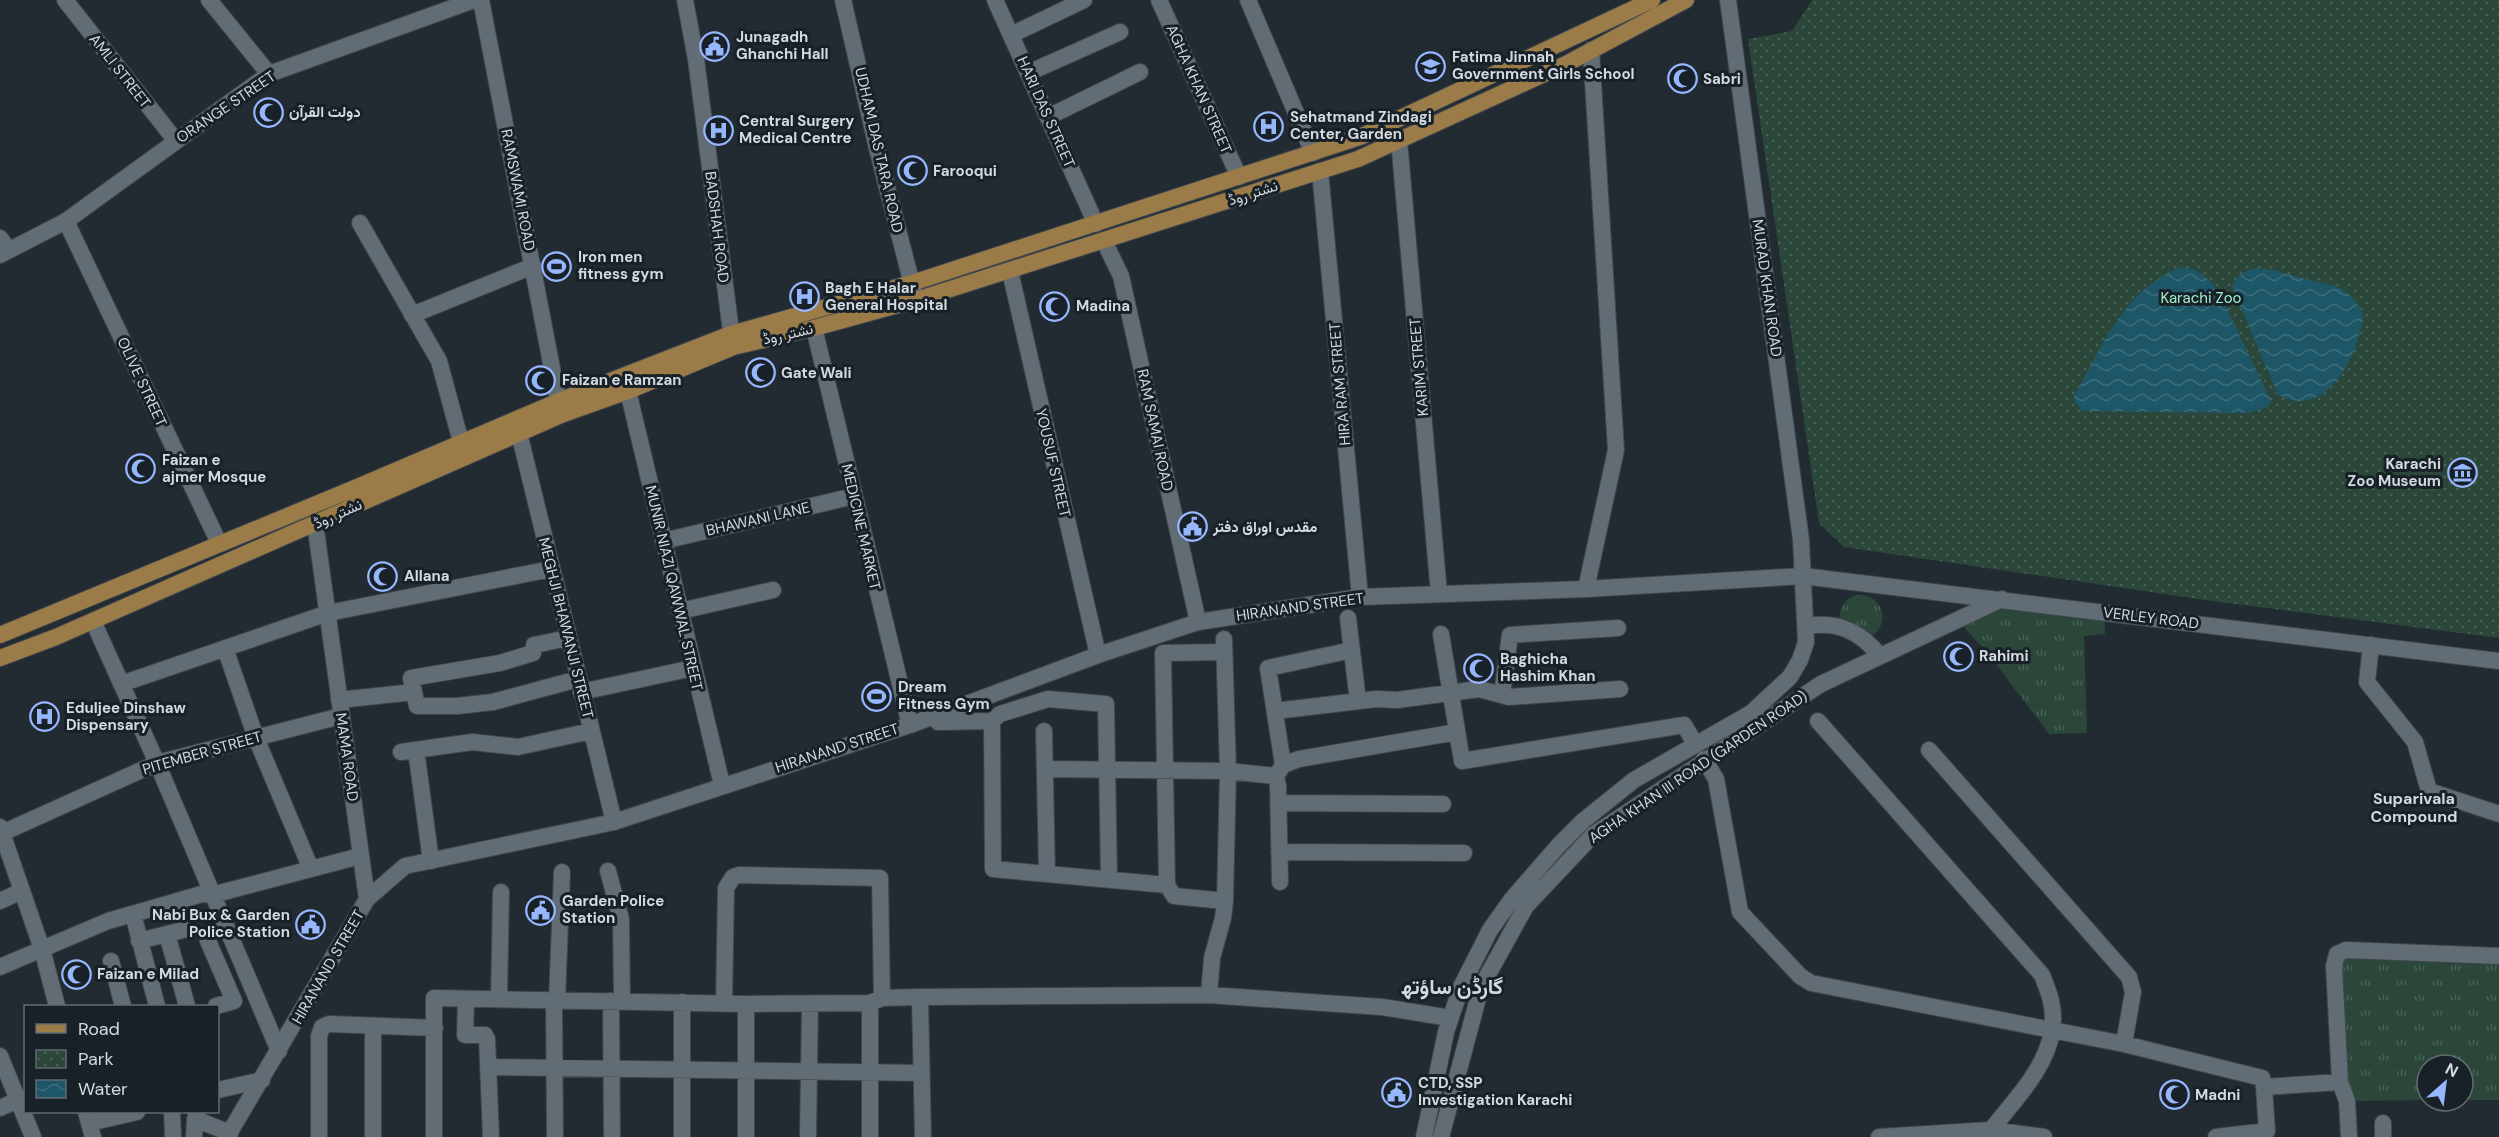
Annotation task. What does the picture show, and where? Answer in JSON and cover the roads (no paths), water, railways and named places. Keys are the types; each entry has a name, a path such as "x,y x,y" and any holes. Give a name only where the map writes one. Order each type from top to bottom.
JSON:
{"main road":[{"name":"نشتر روڈ","path":"0,635 462,442 560,408 732,341 1360,137 1652,0"},
{"name":"نشتر روڈ","path":"0,658 93,621 519,434 560,408 628,391 732,341 814,328 916,300 1358,159 1591,50 1686,0"}],"street":[{"name":"AMLI STREET","path":"65,0 176,141"},
{"path":"209,0 269,74"},
{"name":"ORANGE STREET","path":"3,248 66,221 269,74 474,0"},
{"name":"RAMSWAMI ROAD","path":"481,0 560,408"},
{"name":"BADSHAH ROAD","path":"685,0 696,59 732,341"},
{"name":"UDHAM DAS TARA ROAD","path":"843,0 877,148 916,300"},
{"name":"HARI DAS STREET","path":"995,0 1096,224"},
{"path":"1011,35 1084,0"},
{"name":"AGHA KHAN STREET","path":"1160,0 1239,177"},
{"path":"1248,0 1313,153"},
{"name":"MURAD KHAN ROAD","path":"1728,0 1801,540 1803,576"},
{"path":"1028,74 1120,32"},
{"path":"1586,589 1616,450 1591,50"},
{"path":"1048,117 1140,72"},
{"name":"KARIM STREET","path":"1399,140 1439,594"},
{"name":"HIRA RAM STREET","path":"1320,171 1360,597"},
{"name":"OLIVE STREET","path":"66,221 219,543"},
{"path":"360,224 439,362 462,442"},
{"name":"RAM SAMAI ROAD","path":"1104,241 1121,276 1198,622"},
{"path":"412,315 533,266"},
{"name":"YOUSUF STREET","path":"1010,271 1098,655"},
{"name":"MEDICINE MARKET","path":"814,328 910,725"},
{"name":"MUNIR NIAZI QAWWAL STREET","path":"628,391 722,785"},
{"name":"MEGHJI BHAWANJI STREET","path":"519,434 614,822"},
{"name":"BHAWANI LANE","path":"663,542 854,496"},
{"name":"MAMA ROAD","path":"315,523 367,900"},
{"path":"121,684 328,613 551,569"},
{"name":"HIRANAND STREET","path":"229,1135 367,900 405,866 614,822 910,725 1098,655 1198,622 1360,597 1586,589 1803,576"},
{"name":"VERLEY ROAD","path":"1803,576 2499,661"},
{"name":"AGHA KHAN III ROAD (GARDEN ROAD)","path":"1441,1137 1480,987 1526,906 1593,835 1751,713 1790,677 1800,660 1806,642 1803,576"},
{"path":"680,611 773,590"},
{"name":"AGHA KHAN III ROAD (GARDEN ROAD)","path":"1424,1137 1450,1018 1461,987 1490,930 1512,899 1583,821 1634,780 1700,752 1821,684 1879,655 2002,599"},
{"path":"1348,618 1358,700"},
{"path":"93,621 157,763 279,1052"},
{"path":"1807,626 1836,625 1855,632 1879,655"},
{"path":"1502,695 1510,635 1618,628"},
{"path":"1442,634 1462,761 1684,725 1716,779 1740,912 1800,976 1811,983 2124,1044 2262,1078 2267,1131 2216,1137"},
{"path":"568,638 534,645 533,653 500,663 411,678 417,706 458,706 493,702 693,668"},
{"path":"1209,995 1212,958 1223,918 1225,901 1228,771 1224,645 1163,653 1167,885 1174,896 1225,901"},
{"path":"2371,645 2367,682 2415,742 2429,791 2499,814"},
{"path":"225,648 256,738 311,869"},
{"path":"1280,882 1278,803 1280,771 1275,711 1268,668 1352,650"},
{"path":"1275,711 1358,700 1397,700 1479,689 1502,695 1620,689"},
{"name":"PITEMBER STREET","path":"1,831 157,763 256,738 340,708 414,692"},
{"path":"938,722 992,721 1000,714 1048,699 1106,704 1109,879"},
{"path":"992,721 993,869 1167,885"},
{"path":"1818,721 2042,975 2052,1001 2052,1030 2048,1051 2034,1075 1991,1130"},
{"path":"431,861 409,751 472,742 518,747 591,731"},
{"path":"1044,731 1047,873"},
{"path":"1046,769 1280,771 1299,759 1457,732"},
{"path":"1929,750 2129,977 2133,992 2124,1044"},
{"path":"1278,803 1443,804"},
{"path":"1,831 42,949 57,1005"},
{"path":"1279,852 1464,853"},
{"path":"0,967 108,921 202,894 212,895 360,856"},
{"path":"608,871 621,919 612,1069 612,1137"},
{"path":"555,1137 555,1000 562,872"},
{"path":"724,1003 726,888 733,877 739,875 880,878 876,1001 870,1072 870,1137"},
{"path":"0,901 22,891"},
{"path":"499,999 501,892"},
{"path":"132,914 157,1005"},
{"path":"140,941 187,929"},
{"path":"167,934 187,1005"},
{"path":"208,941 227,979 234,1001 219,1005"},
{"path":"2349,1137 2347,1101 2340,1082 2334,966 2337,954 2346,950 2499,956"},
{"path":"111,961 123,1005"},
{"path":"434,1137 434,998 810,1004 920,997 1209,995 1382,1007 1450,1018"},
{"path":"920,997 923,1137"},
{"path":"466,999 465,1035 485,1035 487,1039 491,1137"},
{"path":"682,1002 682,1137"},
{"path":"746,1004 746,1137"},
{"path":"808,1137 810,1004"},
{"path":"302,1012 322,1027"},
{"path":"322,1027 329,1024 435,1028"},
{"path":"319,1137 322,1027"},
{"path":"373,1027 373,1137"},
{"path":"0,1056 33,1137"},
{"path":"488,1067 922,1073"},
{"path":"219,1090 262,1080"},
{"path":"2264,1087 2340,1082"},
{"path":"0,1108 18,1100"},
{"path":"90,1129 134,1113"},
{"path":"172,1113 173,1137"},
{"path":"194,1137 196,1115 229,1135"},
{"path":"1879,1137 1991,1130 2044,1137"}],"water":[{"path":"2182,267 2204,275 2219,292 2271,401 2268,407 2248,413 2082,411 2073,399 2116,322 2144,290 2162,277"},
{"path":"2257,268 2341,288 2358,305 2363,321 2356,345 2342,373 2321,395 2308,400 2294,401 2278,395 2232,286 2242,274"}],"place":[{"name":"Junagadh Ghanchi Hall","path":"715,46"},
{"name":"Fatima Jinnah Government Girls School","path":"1431,66"},
{"name":"Sabri","path":"1682,79"},
{"name":"دولت القرآن","path":"268,112"},
{"name":"Sehatmand Zindagi Center, Garden","path":"1269,126"},
{"name":"Central Surgery Medical Centre","path":"718,130"},
{"name":"Farooqui","path":"912,171"},
{"name":"Iron men fitness gym","path":"557,266"},
{"name":"Bagh E Halar General Hospital","path":"804,297"},
{"name":"Madina","path":"1055,306"},
{"name":"Gate Wali","path":"760,373"},
{"name":"Faizan e Ramzan","path":"541,380"},
{"name":"Faizan e ajmer Mosque","path":"141,469"},
{"name":"Karachi Zoo Museum","path":"2462,473"},
{"name":"مقدس اوراق دفتر","path":"1192,527"},
{"name":"Allana","path":"383,576"},
{"name":"Rahimi","path":"1958,656"},
{"name":"Baghicha Hashim Khan","path":"1479,668"},
{"name":"Dream Fitness Gym","path":"877,696"},
{"name":"Eduljee Dinshaw Dispensary","path":"45,717"},
{"name":"Garden Police Station","path":"541,910"},
{"name":"Nabi Bux & Garden Police Station","path":"311,924"},
{"name":"Faizan e Milad","path":"76,974"},
{"name":"CTD, SSP Investigation Karachi","path":"1397,1092"},
{"name":"Madni","path":"2174,1095"}],"district":[{"name":"Suparivala Compound","path":"2414,807"},
{"name":"گارڈن ساؤتھ","path":"1452,987"}],"park label":[{"name":"Karachi Zoo","path":"2201,298"}]}
